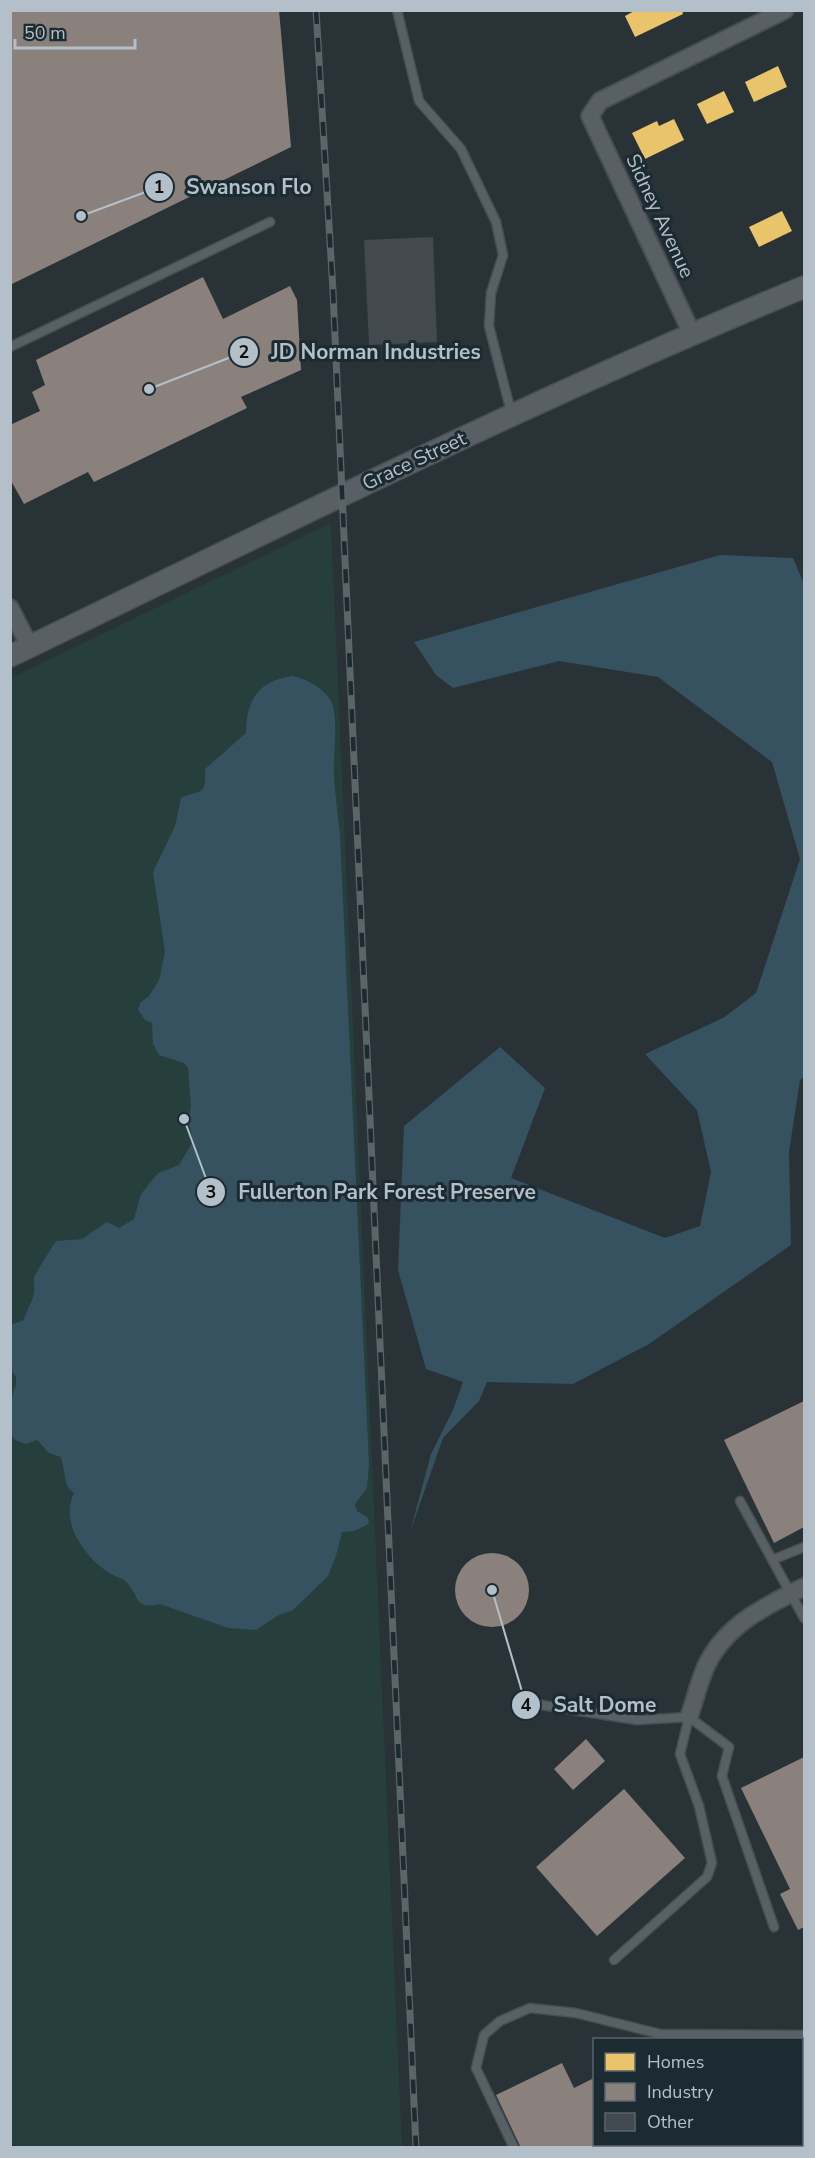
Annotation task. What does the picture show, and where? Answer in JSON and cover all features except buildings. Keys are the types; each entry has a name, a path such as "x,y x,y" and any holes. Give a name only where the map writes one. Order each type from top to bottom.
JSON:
{"street":[{"name":"Sidney Avenue","path":"692,334 590,116 600,101 785,10"},
{"name":"Grace Street","path":"10,657 342,495 692,334 803,292"},
{"path":"10,608 30,647"},
{"path":"689,1717 706,1666 714,1651 742,1621 760,1608 798,1590"}],"lane":[{"path":"397,10 418,100 461,149 496,222 503,255 491,293 489,326 512,417"},
{"path":"10,347 270,222"},
{"path":"740,1501 772,1560 798,1590 804,1618"},
{"path":"772,1560 804,1547"},
{"path":"529,1703 637,1720 689,1717 729,1746 722,1776 774,1927"},
{"path":"614,1960 707,1877 712,1863 699,1806 680,1754 689,1717"},
{"path":"514,2148 476,2068 484,2035 500,2021 530,2008 576,2013 660,2034 804,2034"}],"green space":[{"path":"331,523 402,2147 22,2148 11,2144 11,678"}],"water":[{"path":"720,555 793,558 804,584 804,1077 800,1080 789,1152 791,1245 649,1344 573,1384 487,1382 479,1401 443,1438 410,1532 431,1454 453,1410 463,1382 426,1369 398,1270 404,1126 500,1047 545,1088 511,1178 665,1238 700,1226 711,1172 697,1110 645,1054 723,1018 756,993 800,859 772,762 658,677 559,661 453,688 436,675 414,642"},
{"path":"293,676 309,682 324,692 331,701 335,717 334,775 340,835 369,1464 367,1488 355,1504 357,1511 368,1518 369,1524 354,1531 342,1532 328,1576 293,1610 277,1616 256,1630 228,1628 160,1604 145,1605 138,1600 124,1580 102,1567 84,1550 70,1516 70,1504 74,1493 67,1486 61,1457 49,1453 37,1440 26,1444 15,1440 11,1434 11,1399 16,1377 11,1370 10,1325 24,1320 34,1293 34,1278 56,1241 82,1239 107,1222 119,1228 134,1219 141,1194 158,1173 179,1165 193,1141 188,1120 191,1106 188,1068 184,1063 159,1055 153,1044 152,1023 145,1020 138,1010 140,1003 149,996 159,980 165,952 153,872 175,826 181,798 201,791 205,784 205,769 246,733 252,702 263,687 281,678"}],"railway":[{"path":"316,10 333,291 416,2148"}],"place":[{"name":"Swanson Flo","path":"81,216"},
{"name":"JD Norman Industries","path":"149,389"},
{"name":"Fullerton Park Forest Preserve","path":"184,1119"},
{"name":"Salt Dome","path":"492,1590"}]}
